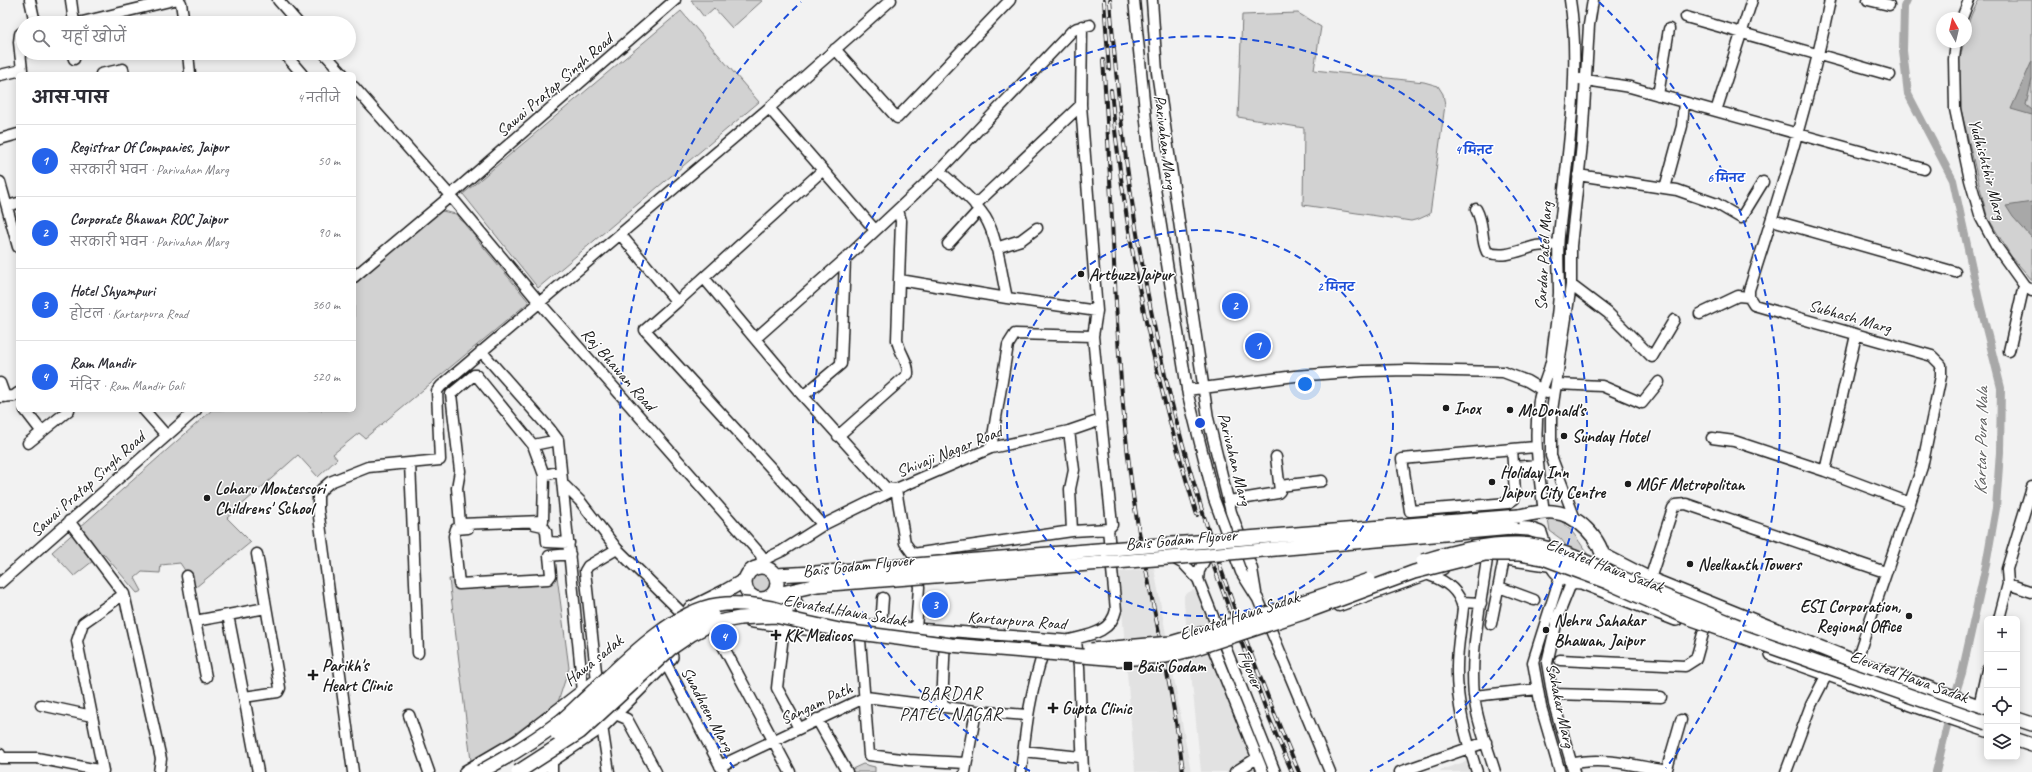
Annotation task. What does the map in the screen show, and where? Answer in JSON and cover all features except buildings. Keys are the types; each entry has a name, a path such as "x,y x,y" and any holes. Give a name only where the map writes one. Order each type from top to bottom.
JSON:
{"main road":[{"path":"1544,512 1540,533 1567,577 1704,630 1984,729"},
{"name":"Bais Godam Flyover","path":"768,599 816,579 1519,516 1544,512 1554,512 1575,519"},
{"path":"1567,577 1593,581 1604,566 1603,555 1597,543 1588,530 1575,519"},
{"name":"Bais Godam Flyover","path":"775,575 816,579 1172,558 1512,528 1529,529 1540,533"},
{"name":"Elevated Hawa Sadak","path":"480,772 504,759 563,719 642,647 686,615 716,605 738,604 775,608 809,618 854,627 1061,648 1090,650 1119,649 1171,643 1250,620 1447,553 1485,545 1520,544 1554,551 1588,561 1622,578 1825,660 1880,678 1912,683"},
{"name":"Elevated Hawa Sadak","path":"518,772 580,732 670,649 692,634 713,623 740,618 779,621 951,645 1118,660 1166,656 1190,650 1303,613 1414,572 1485,554 1520,554 1543,558 1607,582 1684,616 1984,722"},
{"path":"1603,555 1650,579 1856,662 1983,707"},
{"path":"534,772 552,767 615,714 665,662 702,635 714,629 746,621 768,599 777,585 775,575 763,564 747,575 745,580 746,590 749,594 758,599 768,599"},
{"name":"Hawa sadak","path":"466,772 519,741 622,660 661,627 682,613 726,592 745,580"},
{"path":"495,772 524,757 574,722 665,642 689,624 709,615 735,611 779,621"},
{"path":"622,660 643,684"},
{"path":"2020,720 2032,724"},
{"path":"2020,735 2032,738"},
{"path":"2020,741 2032,745"}],"street":[{"path":"30,0 33,16"},
{"path":"71,0 73,16"},
{"path":"127,0 129,11"},
{"path":"108,16 174,0"},
{"path":"179,0 181,3 183,16"},
{"path":"278,0 289,16"},
{"name":"Sawai Pratap Singh Road","path":"356,275 675,0"},
{"path":"353,772 318,509 318,495 322,489 330,482 368,467 440,460 437,391 440,386 769,108 891,0"},
{"path":"835,49 897,118 1010,0"},
{"name":"Parivahan Marg","path":"1134,0 1149,151 1187,390 1214,499 1241,572 1258,599"},
{"name":"Parivahan Marg","path":"1152,0 1157,72 1208,418 1229,501 1252,569 1258,599"},
{"name":"Sardar Patel Marg","path":"1544,512 1535,447 1541,391 1551,360 1559,293 1558,244 1573,78 1573,21 1570,0"},
{"path":"1585,0 1589,25"},
{"path":"1589,25 1593,0"},
{"path":"1716,111 1743,32 1752,0"},
{"path":"1700,314 1738,296 1749,297 1749,290 1798,134 1819,54 1830,0"},
{"path":"1868,0 1889,5"},
{"path":"1964,12 1969,0"},
{"path":"1686,17 1890,75"},
{"name":"Sardar Patel Marg","path":"1575,519 1551,456 1550,417 1570,285 1571,246 1587,80 1589,25"},
{"path":"755,339 846,259 939,171 1072,31 1086,26 1080,105 1097,311 1093,336 1112,526 1108,529 1072,531 913,554"},
{"path":"1658,95 1669,29"},
{"name":"Yudhishthir Marg","path":"1955,48 1954,59 1955,109 1970,180 1981,218 1996,246 2028,288"},
{"path":"0,75 22,70 21,60"},
{"path":"189,60 190,72"},
{"path":"290,60 300,72"},
{"path":"330,60 339,72"},
{"path":"110,72 123,69 124,72"},
{"path":"1573,78 1630,86 1924,169"},
{"name":"Raj Bhawan Road","path":"356,89 450,195 539,302 761,554 763,564"},
{"path":"1665,188 1682,126 1684,102"},
{"path":"948,244 977,208 1080,105"},
{"path":"769,108 875,230"},
{"path":"0,139 16,135"},
{"path":"823,525 645,330 824,170"},
{"path":"939,171 977,208 992,231 1007,298"},
{"path":"1578,175 1683,192 1717,204 1742,218 1763,182"},
{"path":"0,182 16,240"},
{"path":"7,206 16,203"},
{"path":"1476,209 1481,218 1484,246 1487,252 1492,254 1508,254 1536,246 1558,244"},
{"path":"838,436 908,374 908,369 898,348 897,340 901,220 898,210"},
{"path":"1772,220 1955,272"},
{"path":"996,248 1021,240 1037,228"},
{"path":"620,234 677,302"},
{"path":"803,396 841,364 846,259"},
{"path":"704,278 838,436 886,488 896,489 905,543 913,554 919,587 916,629"},
{"path":"900,280 1097,311"},
{"path":"1570,285 1608,313 1652,358 1674,320"},
{"path":"2009,351 2028,288"},
{"name":"Subhash Marg","path":"1749,297 1754,305 1932,356 1941,365 1942,376 1922,467 1885,572 1856,662"},
{"path":"991,448 1008,345 1015,334 1093,336"},
{"path":"1825,471 1856,335"},
{"path":"481,351 550,428 558,440 582,692"},
{"path":"1187,390 1295,376 1363,370 1408,370 1503,372 1527,381 1541,391 1553,395"},
{"path":"474,375 476,375 533,445 544,475 543,521 460,524 457,488 460,471 451,394 474,375"},
{"path":"1556,384 1602,386 1642,403 1659,382"},
{"path":"0,383 11,397"},
{"path":"27,412 42,432"},
{"path":"28,443 67,412"},
{"path":"146,412 166,435"},
{"name":"Sawai Pratap Singh Road","path":"0,583 194,412"},
{"name":"Shivaji Nagar Road","path":"763,564 823,525 896,489 991,448 1069,431 1101,420"},
{"path":"1069,431 1074,470 1070,489 1072,531"},
{"path":"1712,438 1734,441 1825,471 1910,503"},
{"path":"533,445 558,440"},
{"path":"1512,449 1514,467 1514,499 1508,503 1410,511 1402,459 1512,449 1535,447"},
{"path":"1229,501 1278,494 1280,491 1280,486 1276,458"},
{"path":"410,463 418,653"},
{"path":"1514,467 1538,465"},
{"path":"544,475 561,471"},
{"path":"1280,486 1322,481"},
{"path":"563,484 580,502 617,549 682,613"},
{"path":"2000,616 2008,584 2008,569 2032,487"},
{"path":"1650,579 1673,508 1676,505 1686,504 1885,572"},
{"path":"69,521 124,594 161,759 159,772"},
{"path":"569,543 547,542 546,531 542,526 535,524 456,529 454,536 457,582 461,584 548,579 551,575 549,556 570,554"},
{"path":"1073,641 1101,632 1110,626 1115,618 1116,610 1108,529"},
{"path":"597,680 585,571 588,566 617,549"},
{"path":"244,697 280,690 257,554"},
{"path":"1198,579 1200,567 1207,555"},
{"name":"Flyover","path":"1172,558 1184,564 1198,579 1275,772"},
{"path":"1270,631 1449,567 1487,560 1504,559 1567,577"},
{"path":"1491,624 1500,587 1504,559"},
{"path":"1487,560 1474,653 1474,696 1495,772"},
{"path":"1429,575 1447,583 1461,602 1462,608 1457,684 1463,723 1477,772"},
{"path":"187,576 206,677"},
{"name":"Sahakar Marg","path":"1560,772 1541,707 1533,662 1567,577"},
{"name":"Sahakar Marg","path":"1567,577 1547,663 1552,694 1573,768"},
{"path":"2008,584 2032,592"},
{"path":"1500,587 1534,600"},
{"path":"779,621 800,607 790,591"},
{"path":"0,754 0,758 37,758 106,771 92,716 77,641 79,631 83,623 124,594"},
{"path":"881,626 883,598"},
{"name":"Kartarpura Road","path":"768,599 800,607 812,616 859,624 1073,641 1078,658 1082,772"},
{"path":"1258,599 1270,631 1330,772"},
{"path":"1461,602 1481,603"},
{"path":"195,620 266,608"},
{"path":"228,615 258,772"},
{"path":"746,621 779,621 860,638 1042,656 1078,658"},
{"path":"779,621 777,688 799,728"},
{"path":"859,624 866,697 869,754 966,768 976,711"},
{"path":"714,629 790,772"},
{"path":"1560,660 1685,666 1696,660 1704,630"},
{"path":"942,707 945,631"},
{"path":"1021,772 1027,715 1034,678 1048,639"},
{"path":"1211,643 1263,772"},
{"name":"Swadheen Marg","path":"665,662 722,769"},
{"path":"1786,772 1811,705 1827,674"},
{"path":"1983,707 1985,688"},
{"path":"1474,696 1538,689"},
{"path":"1552,694 1661,697"},
{"name":"Sangam Path","path":"722,769 773,740 866,697 976,711 1027,715"},
{"path":"41,705 92,716"},
{"path":"409,714 429,772"},
{"path":"615,714 627,719 656,772"},
{"path":"817,719 847,772"},
{"path":"1573,768 1585,760 1615,762 1666,772 1681,720"},
{"path":"602,726 609,772"},
{"path":"1400,772 1486,742"},
{"path":"1023,751 1081,757"},
{"path":"1235,772 1258,758"}],"shaded area":[{"path":"691,0 763,0 732,28 714,8 704,17"},
{"path":"1979,0 2032,0 2032,280 2011,256 1987,216 1960,105 1959,61 1962,48 1972,48 1972,15"},
{"path":"681,11 759,102 538,288 463,194"},
{"path":"1298,13 1321,27 1314,70 1424,82 1438,86 1443,94 1445,105 1430,214 1411,221 1303,205 1304,128 1238,117 1242,15"},
{"path":"2032,61 2032,79 2026,105 2032,110 2032,115 2011,109"},
{"path":"2032,202 2032,238 2013,217 2006,206"},
{"path":"442,211 456,214 529,302 365,438 359,433 333,454 337,459 318,477 298,455 227,518 251,542 196,587 180,563 161,565 160,573 142,572 135,578 142,591 137,593 103,553 74,576 52,552 210,412 356,412 356,283 433,215"},
{"path":"1553,517 1559,519 1570,529 1591,560 1570,551 1561,539 1550,531 1548,520"},
{"path":"1154,568 1191,772 1135,772 1119,572"},
{"path":"760,572 765,573 771,579 771,589 765,595 760,596 755,595 749,589 748,584 749,579 755,573"},
{"path":"557,576 569,668 558,702 501,744 471,761 449,579"},
{"path":"1193,590 1199,594 1270,772 1201,772 1184,603 1184,595"},
{"path":"1471,760 1476,772 1441,772 1440,770"},
{"path":"863,764 875,767 875,772 852,772 850,770"}],"waterway":[{"name":"Kartar Pura Nala","path":"1907,0 1904,7 1903,51 1908,94 1953,180 1979,300 2001,388 2000,452 1996,508 1986,565 1962,673 1953,701"},
{"name":"Kartar Pura Nala","path":"1936,772 1950,713"}],"railway":[{"path":"1104,0 1109,69"},
{"path":"1110,0 1119,105 1133,210 1151,313 1175,416 1187,461 1230,596 1263,685 1299,772"},
{"path":"1103,60 1110,167 1117,328 1126,435 1137,524 1172,700 1183,772"},
{"path":"1111,90 1124,198 1143,305 1167,411 1181,464 1197,515"},
{"path":"1211,559 1269,718 1292,772"}],"place":[{"name":"Artbuzz Jaipur","path":"1081,274"},
{"name":"Corporate Bhawan ROC Jaipur","path":"1235,306"},
{"name":"Registrar Of Companies, Jaipur","path":"1258,346"},
{"name":"Inox","path":"1446,408"},
{"name":"McDonald's","path":"1510,410"},
{"name":"Sunday Hotel","path":"1564,436"},
{"name":"Holiday Inn Jaipur City Centre","path":"1492,482"},
{"name":"MGF Metropolitan","path":"1628,484"},
{"name":"Loharu Montessori Childrens' School","path":"207,498"},
{"name":"Neelkanth Towers","path":"1690,564"},
{"name":"Hotel Shyampuri","path":"935,605"},
{"name":"ESI Corporation, Regional Office","path":"1909,616"},
{"name":"Nehru Sahakar Bhawan, Jaipur","path":"1546,630"},
{"name":"KK Medicos","path":"776,635"},
{"name":"Ram Mandir","path":"724,637"},
{"name":"Bais Godam","path":"1128,666"},
{"name":"Parikh's Heart Clinic","path":"313,675"},
{"name":"Gupta Clinic","path":"1053,708"}],"district":[{"name":"BARDAR PATEL NAGAR","path":"951,703"}]}
